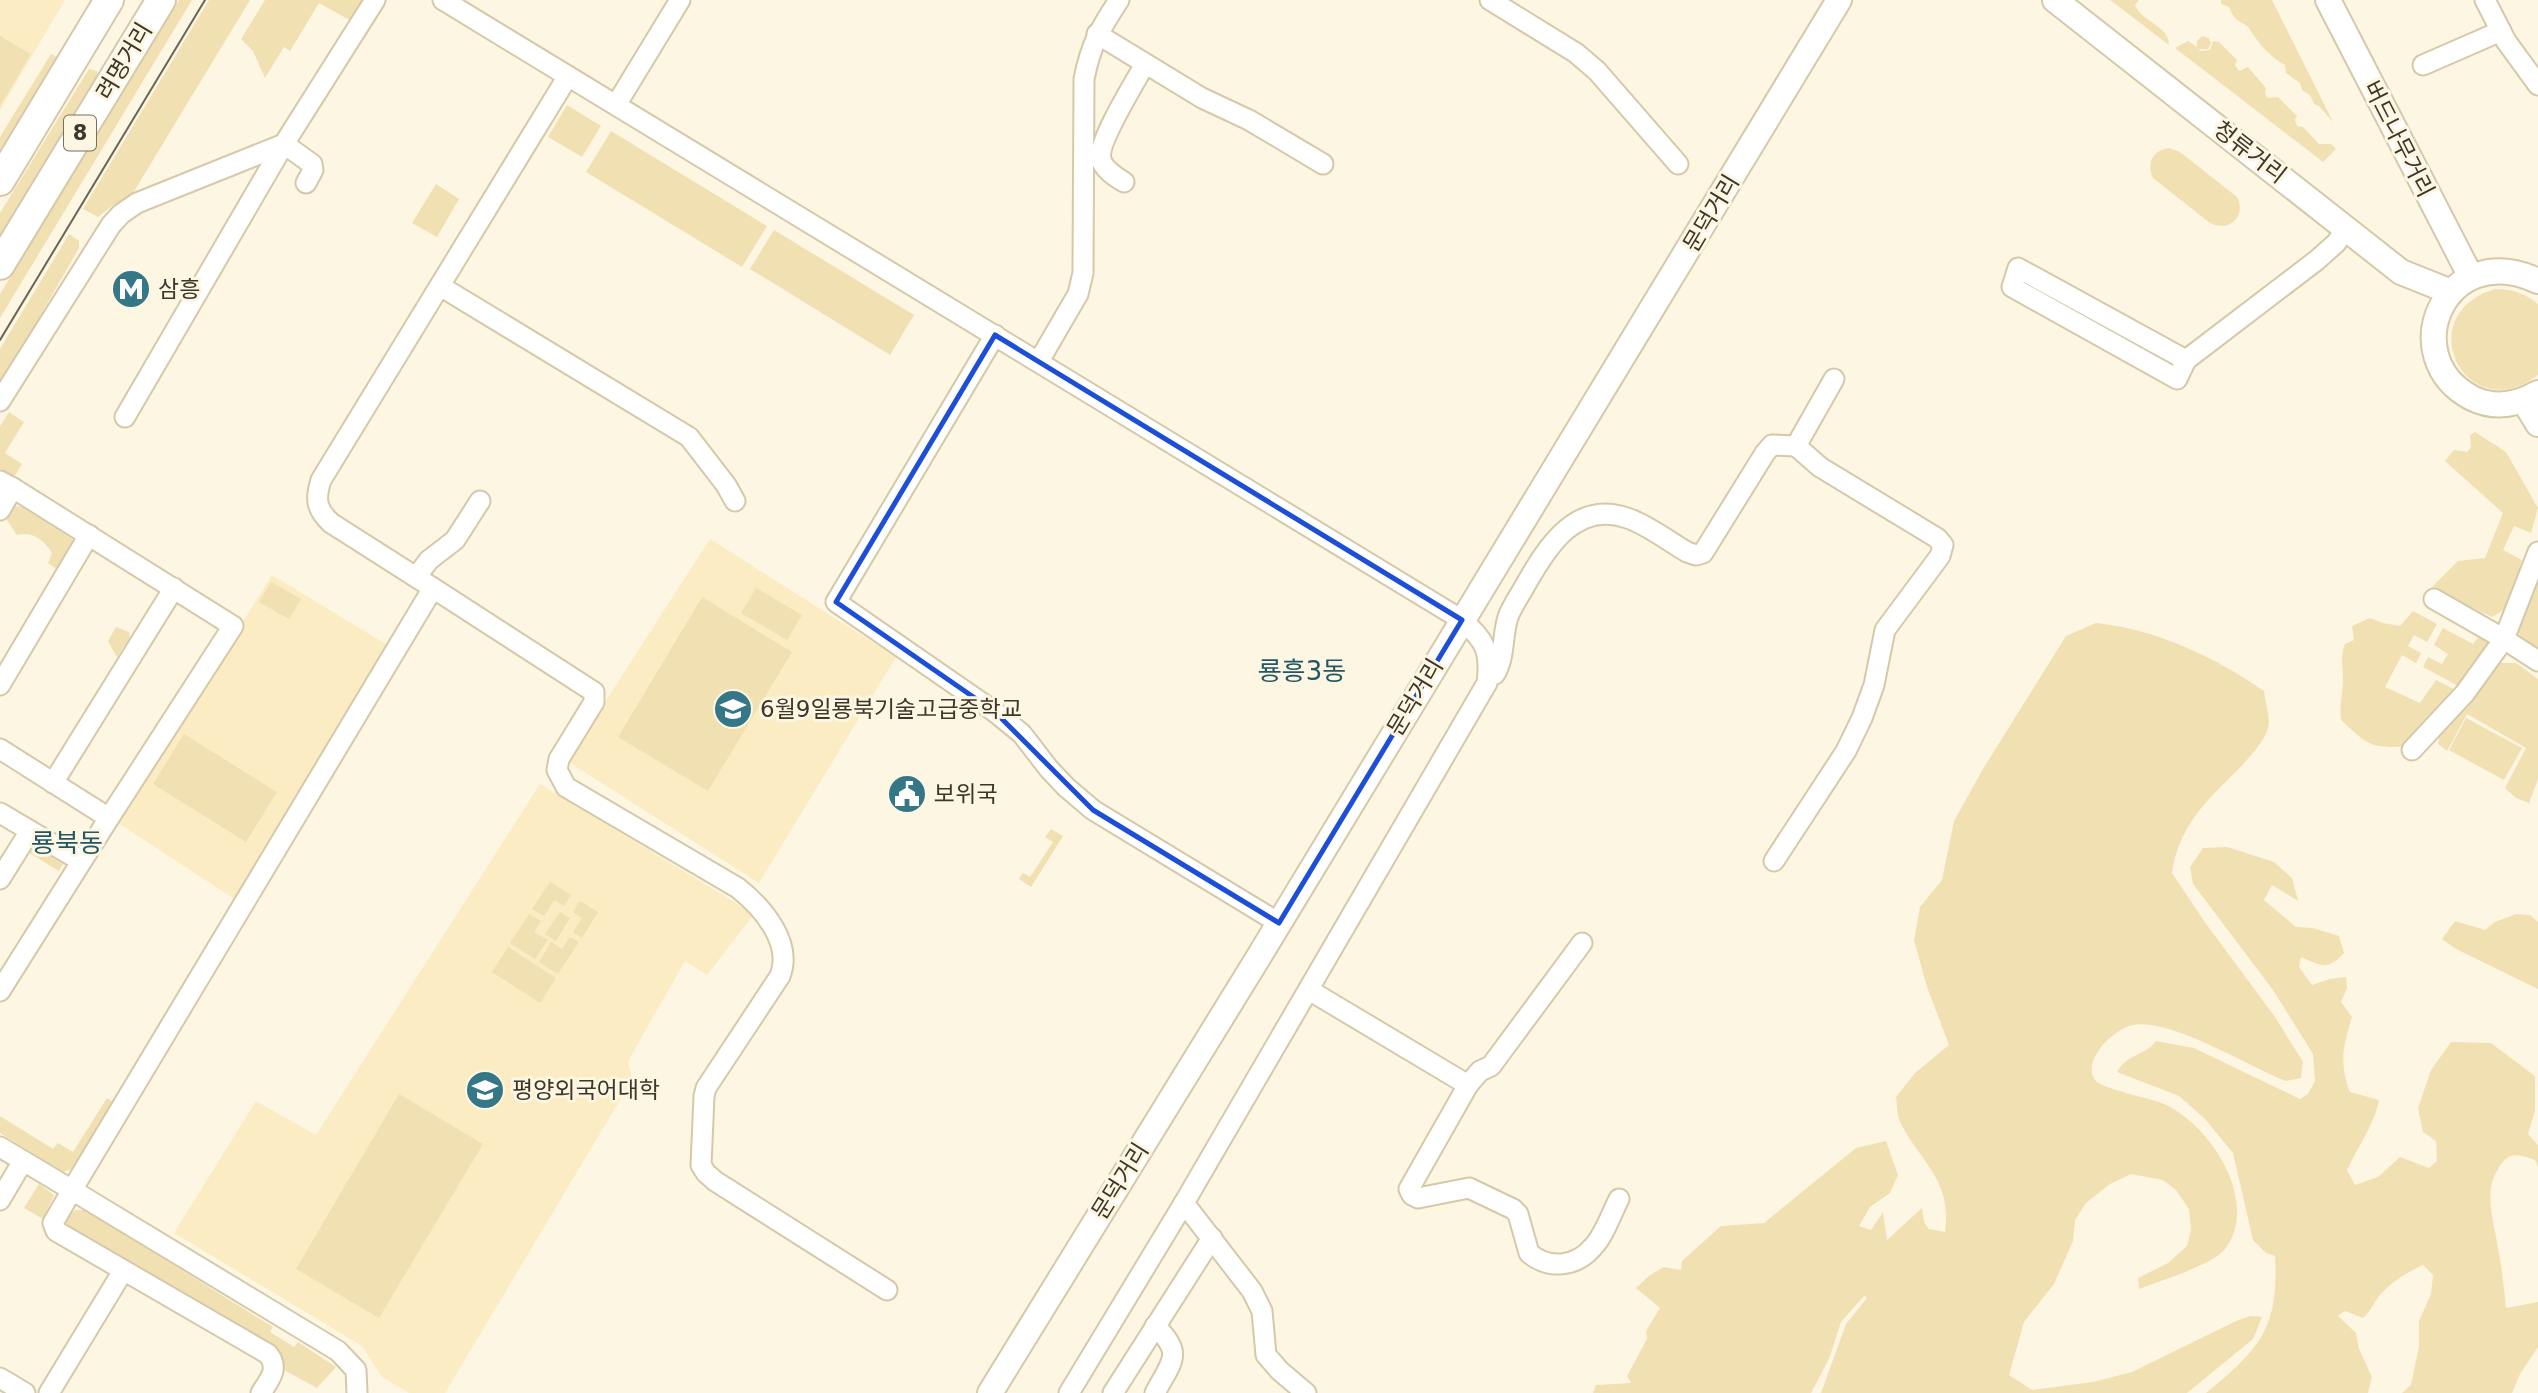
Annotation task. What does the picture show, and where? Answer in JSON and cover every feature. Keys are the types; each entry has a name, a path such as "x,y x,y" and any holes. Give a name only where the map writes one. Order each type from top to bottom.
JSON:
{"highway":[{"name":"려명거리","path":"0,181 109,0"},
{"name":"려명거리","path":"0,265 161,0"}],"main road":[{"name":"문덕거리","path":"990,1393 1279,923 1839,0"},
{"name":"청류거리","path":"2055,0 2401,272 2451,292"},
{"name":"버드나무거리","path":"2328,0 2471,277"},
{"path":"2538,281 2519,272 2479,272 2451,292 2439,311 2434,333 2435,355 2445,375 2460,392 2480,402 2502,405 2531,397 2538,424"}],"street":[{"path":"125,417 284,144 375,0"},
{"path":"443,0 1462,620 1480,637 1489,654 1487,682"},
{"path":"1039,361 1078,294 1083,273 1084,79 1097,34 1119,0"},
{"path":"1490,0 1576,53 1597,71 1678,164"},
{"path":"2485,0 2501,31 2538,85"},
{"path":"617,105 672,3"},
{"path":"2423,65 2501,31"},
{"path":"1097,34 1202,98 1250,120 1323,164"},
{"path":"1124,182 1104,166 1100,157 1103,141 1145,64"},
{"path":"568,76 321,480 317,505 322,515 331,523 594,692 594,702 559,759 557,770 566,787 738,888 765,914 782,946 783,968 706,1088 701,1165 715,1181 887,1290"},
{"path":"284,144 312,164 313,170 306,183"},
{"path":"0,401 111,225 121,214 137,203 284,144"},
{"path":"2186,360 2018,268 2012,287 2177,379 2186,360 2317,260 2336,243 2347,228"},
{"path":"440,286 689,437 735,501"},
{"path":"995,335 836,602 995,712 1022,734 1049,769 1093,810 1279,923"},
{"path":"1796,446 1834,379"},
{"path":"1069,1393 1184,1203 1501,661 1509,616 1536,566 1559,533 1575,522 1593,516 1610,515 1626,518 1687,552 1696,555 1703,553 1772,445 1796,446 1820,467 1937,538 1943,545 1940,556 1885,630 1874,685 1846,751 1774,861"},
{"path":"0,510 6,485 233,626 80,861 0,991"},
{"path":"416,577 429,560 455,540 480,501"},
{"path":"0,685 89,535"},
{"path":"2413,750 2465,693 2504,639 2538,552"},
{"path":"53,783 174,588"},
{"path":"261,1393 274,1371 273,1360 268,1354 56,1231 53,1223 433,588"},
{"path":"2434,599 2538,661"},
{"path":"0,749 109,818"},
{"path":"0,813 80,861"},
{"path":"0,879 30,831"},
{"path":"1582,943 1491,1066 1480,1070 1468,1085 1409,1189 1412,1195 1418,1198 1469,1188 1513,1209 1518,1214 1529,1253 1550,1265 1567,1264 1593,1248 1619,1199"},
{"path":"1309,990 1468,1085"},
{"path":"0,1147 338,1350 356,1370 357,1393"},
{"path":"0,1200 23,1161"},
{"path":"1184,1203 1252,1291 1262,1311 1266,1355 1306,1393"},
{"path":"1113,1393 1212,1238"},
{"path":"49,1393 123,1271"},
{"path":"1155,1326 1174,1349 1173,1358 1155,1393"},
{"path":"0,1378 25,1393"}],"highlighted area":[{"path":"995,335 1462,620 1279,923 1093,810 995,712 836,602"}],"shaded area":[{"path":"0,0 65,0 0,110"},
{"path":"179,0 192,0 0,318 0,294"},
{"path":"209,0 250,0 130,198 113,205 98,217 83,209"},
{"path":"265,0 366,0 353,22 319,3 290,51 284,47 265,78 253,51 241,39"},
{"path":"2110,0 2139,0 2135,5 2138,11 2165,33 2169,45"},
{"path":"2221,0 2272,0 2333,122 2314,104 2310,95 2302,90 2300,83 2286,73 2285,65 2265,49 2249,28 2234,17 2229,7 2221,4"},
{"path":"0,36 31,54 0,106"},
{"path":"2202,36 2209,38 2211,43 2208,49 2199,49 2200,51 2210,50 2213,41 2219,42 2237,60 2235,65 2239,71 2248,67 2266,88 2265,94 2268,98 2278,97 2297,116 2297,126 2303,127 2319,144 2331,144 2336,149 2323,162 2175,48 2188,41 2197,47 2197,41"},
{"path":"51,54 60,59 0,157 0,137"},
{"path":"89,69 97,71 97,78 0,239 0,213"},
{"path":"567,105 601,126 582,157 548,137"},
{"path":"611,131 767,226 742,267 586,172"},
{"path":"2169,148 2180,152 2237,197 2240,210 2234,221 2224,226 2210,223 2153,178 2150,167 2152,158 2159,151"},
{"path":"436,184 459,199 437,237 412,223"},
{"path":"774,230 914,315 890,355 750,269"},
{"path":"69,234 79,241 79,248 0,386 0,349"},
{"path":"2495,289 2518,292 2538,304 2538,375 2512,388 2489,388 2470,379 2457,362 2451,342 2455,321 2469,302"},
{"path":"9,412 24,422 5,453 22,464 14,477 0,469 0,426"},
{"path":"2475,432 2506,452 2538,508 2531,533 2514,526 2503,550 2522,560 2508,603 2504,610 2492,617 2431,588 2458,561 2485,558 2503,513 2445,461 2454,450 2467,452 2471,447 2470,435"},
{"path":"16,506 22,507 72,539 74,546 59,571 48,563 52,553 45,544 28,534 17,535 5,517"},
{"name":"6월9일룡북기술고급중학교","path":"710,539 896,657 759,883 567,761"},
{"path":"2538,563 2538,653 2517,632"},
{"path":"272,575 389,646 236,900 118,823"},
{"path":"271,582 301,599 289,619 259,602"},
{"path":"756,588 802,615 787,640 741,613"},
{"path":"702,597 792,652 708,791 618,737"},
{"path":"2413,611 2437,624 2427,642 2414,635 2408,646 2421,653 2416,663 2402,655 2385,687 2420,703 2436,680 2461,693 2410,746 2387,747 2371,744 2341,720 2343,648 2354,640 2352,626 2370,618 2400,626"},
{"path":"2096,623 2141,631 2184,646 2226,667 2264,691 2269,719 2267,732 2254,752 2190,823 2177,852 2172,873 2275,1017 2303,1062 2301,1078 2286,1081 2188,1036 2167,1028 2148,1025 2128,1026 2105,1043 2092,1065 2095,1080 2106,1087 2164,1104 2198,1128 2213,1146 2234,1188 2237,1209 2235,1230 2219,1255 2185,1272 2139,1289 2138,1278 2168,1263 2187,1246 2191,1230 2189,1209 2176,1190 2163,1180 2131,1174 2110,1184 2086,1203 2075,1220 2073,1241 2054,1284 2024,1322 2009,1375 2032,1390 2093,1382 2132,1372 2234,1322 2250,1316 2262,1317 2253,1339 2187,1393 1821,1393 1846,1324 1867,1298 1864,1296 1841,1322 1829,1359 1811,1393 1593,1393 1596,1385 1631,1383 1627,1376 1647,1339 1646,1331 1660,1308 1636,1288 1664,1267 1681,1270 1682,1261 1721,1226 1764,1223 1856,1148 1886,1141 1898,1175 1890,1193 1870,1207 1859,1226 1871,1230 1883,1212 1887,1240 1922,1208 1924,1222 1929,1229 1945,1232 1946,1214 1940,1186 1901,1124 1896,1097 1915,1073 1949,1045 1927,987 1914,940 1920,907 1942,880 1954,821 1983,769 2066,636"},
{"path":"116,627 129,632 130,637 117,657 108,641"},
{"path":"2443,628 2473,644 2479,636 2495,644 2464,689 2423,667 2428,657 2442,664 2448,654 2434,645"},
{"path":"2500,663 2516,663 2538,679 2538,779 2529,803 2516,798 2505,788 2526,748 2467,714 2447,751 2438,744 2440,733 2487,672"},
{"path":"2466,718 2522,748 2504,780 2449,750"},
{"path":"184,734 277,792 246,842 153,784"},
{"name":"평양외국어대학","path":"540,784 754,914 707,975 685,961 628,1061 632,1080 445,1393 409,1393 382,1377 362,1346 174,1233 256,1101 316,1135"},
{"path":"1051,829 1063,836 1031,887 1019,879 1023,873 1030,877 1053,842 1045,837"},
{"path":"30,844 63,864 59,871 26,851"},
{"path":"2227,847 2274,862 2292,878 2298,901 2272,885 2264,900 2296,927 2313,928 2339,936 2344,953 2338,959 2324,965 2301,957 2299,967 2312,985 2346,977 2347,988 2341,1002 2352,1017 2346,1037 2344,1072 2350,1092 2379,1100 2370,1127 2347,1170 2355,1185 2378,1177 2400,1157 2429,1168 2437,1161 2436,1141 2423,1132 2418,1108 2431,1070 2451,1042 2491,1043 2535,1076 2535,1111 2528,1134 2538,1145 2538,1167 2535,1160 2518,1155 2505,1159 2494,1178 2490,1197 2506,1308 2538,1302 2538,1347 2520,1374 2512,1393 2402,1393 2411,1385 2419,1346 2419,1321 2431,1294 2433,1275 2423,1265 2389,1286 2363,1318 2345,1311 2338,1316 2356,1333 2359,1349 2372,1377 2368,1393 2206,1393 2240,1363 2262,1335 2274,1302 2275,1256 2266,1253 2253,1240 2233,1153 2205,1119 2179,1096 2117,1072 2126,1061 2156,1041 2194,1048 2300,1099 2308,1094 2315,1081 2313,1054 2273,990 2193,884 2190,867 2203,848"},
{"path":"550,882 571,895 564,906 554,900 544,916 532,909"},
{"path":"580,901 598,912 582,938 573,932 582,918 573,912"},
{"path":"560,912 570,918 556,941 545,934"},
{"path":"529,914 541,921 534,932 548,940 535,959 510,943"},
{"path":"2516,914 2530,915 2538,922 2538,989 2456,949 2442,939 2455,921 2485,930 2495,922"},
{"path":"570,937 579,942 558,974 539,962 551,942 562,949"},
{"path":"508,947 556,978 540,1003 492,972"},
{"path":"399,1094 483,1144 379,1318 296,1269"},
{"path":"107,1098 113,1102 72,1169 63,1172 0,1133 0,1116 53,1149 58,1143 73,1152"},
{"path":"39,1184 54,1195 43,1219 24,1208"},
{"path":"76,1210 85,1210 273,1327 270,1332 294,1347 298,1342 336,1367 317,1388 284,1370 280,1355 72,1230 65,1223 68,1215"}],"tram line":[{"path":"0,340 205,0"}],"place":[{"name":"삼흥","path":"131,289"},
{"name":"6월9일룡북기술고급중학교","path":"733,709"},
{"name":"보위국","path":"907,794"},
{"name":"평양외국어대학","path":"485,1090"}],"district":[{"name":"룡흥3동","path":"1302,671"},
{"name":"룡북동","path":"67,843"}]}
